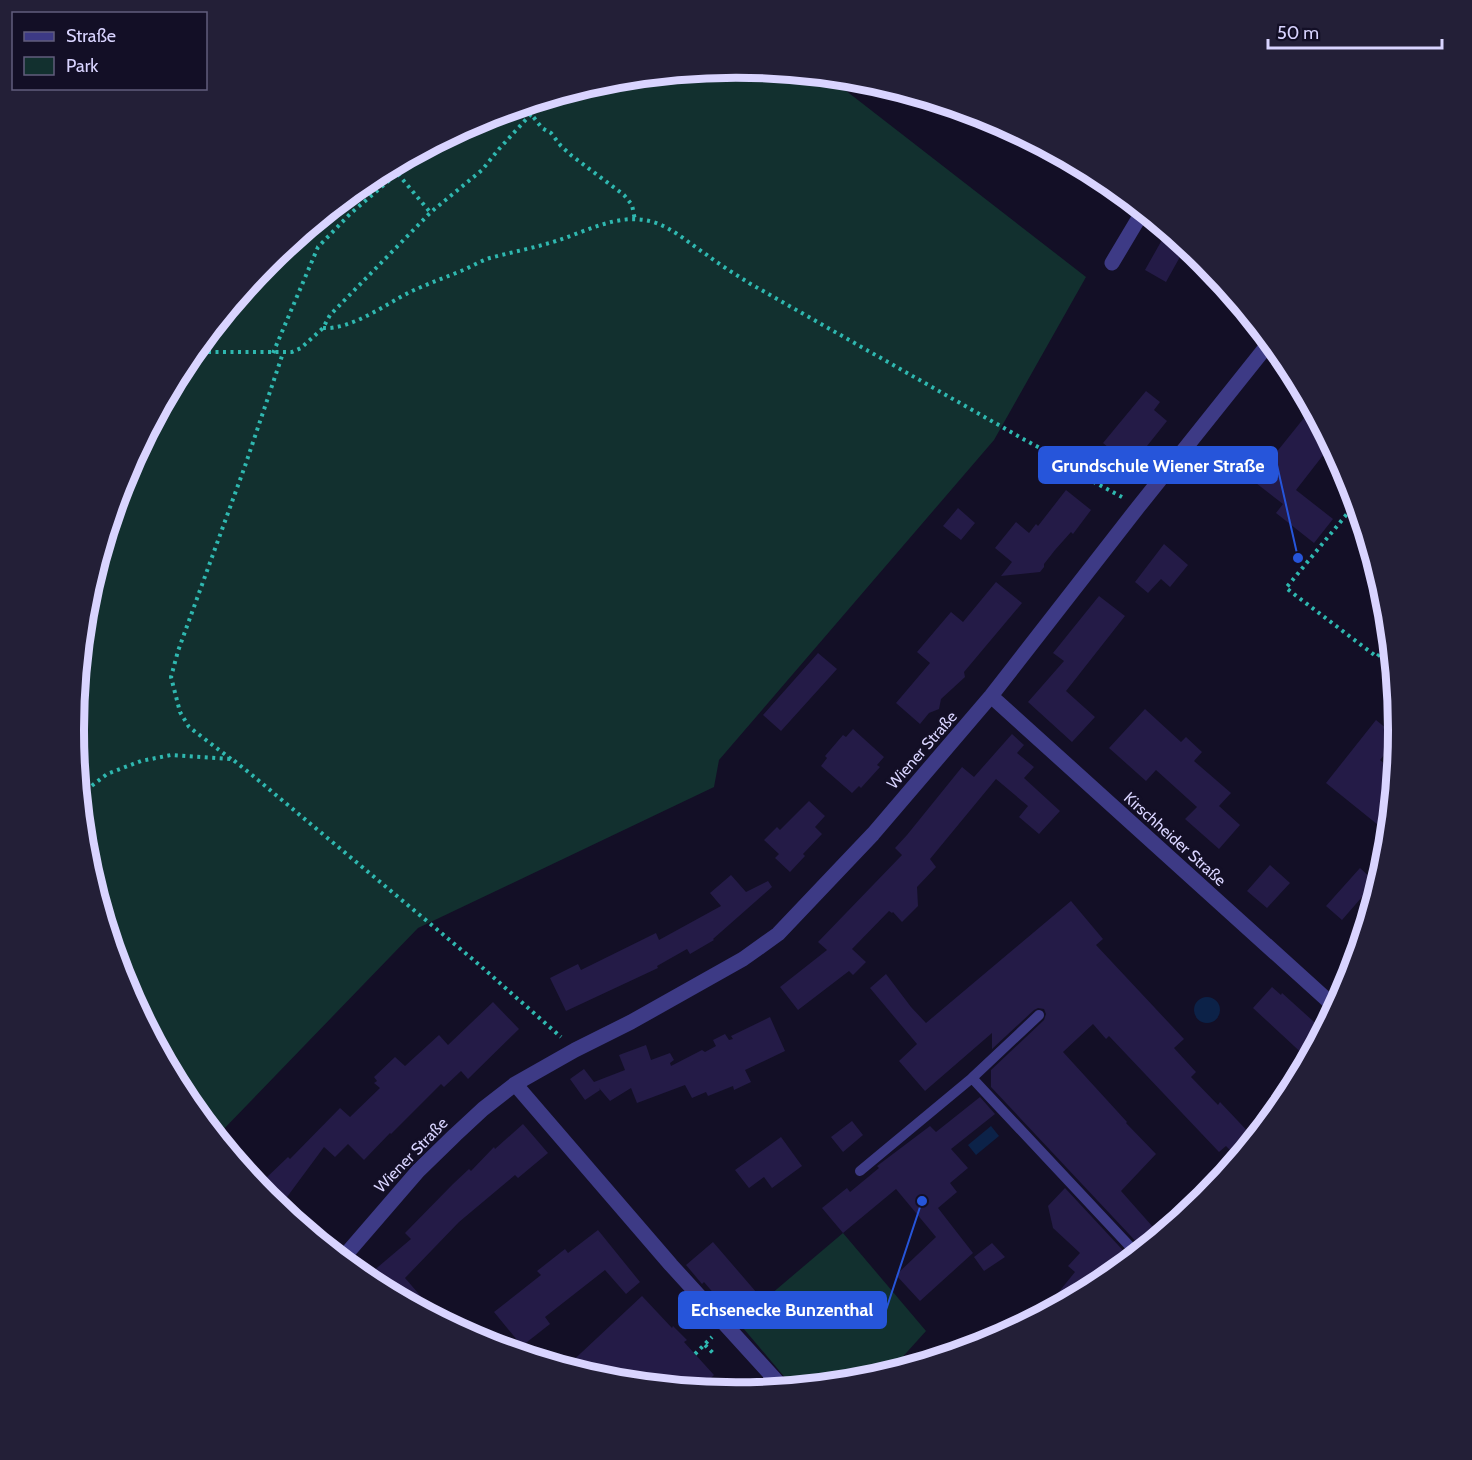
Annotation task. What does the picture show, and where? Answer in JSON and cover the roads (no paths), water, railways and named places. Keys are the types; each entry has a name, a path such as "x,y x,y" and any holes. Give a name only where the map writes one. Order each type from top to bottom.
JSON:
{"street":[{"path":"1112,263 1139,218"},
{"name":"Wiener Straße","path":"347,1253 418,1171 483,1109 515,1084 631,1022 743,958 778,934 873,834 992,696 1264,349"},
{"name":"Kirschheider Straße","path":"992,696 1329,1001"},
{"path":"515,1084 671,1265 777,1381"}],"lane":[{"path":"860,1171 972,1078 1039,1015"},
{"path":"972,1078 1131,1248"}],"water":[{"path":"1207,997 1216,1001 1220,1010 1216,1019 1207,1023 1198,1019 1194,1010 1198,1001"},
{"path":"991,1126 999,1136 976,1155 968,1145"}],"place":[{"name":"Grundschule Wiener Straße","path":"1298,558"},
{"name":"Echsenecke Bunzenthal","path":"922,1201"}]}
